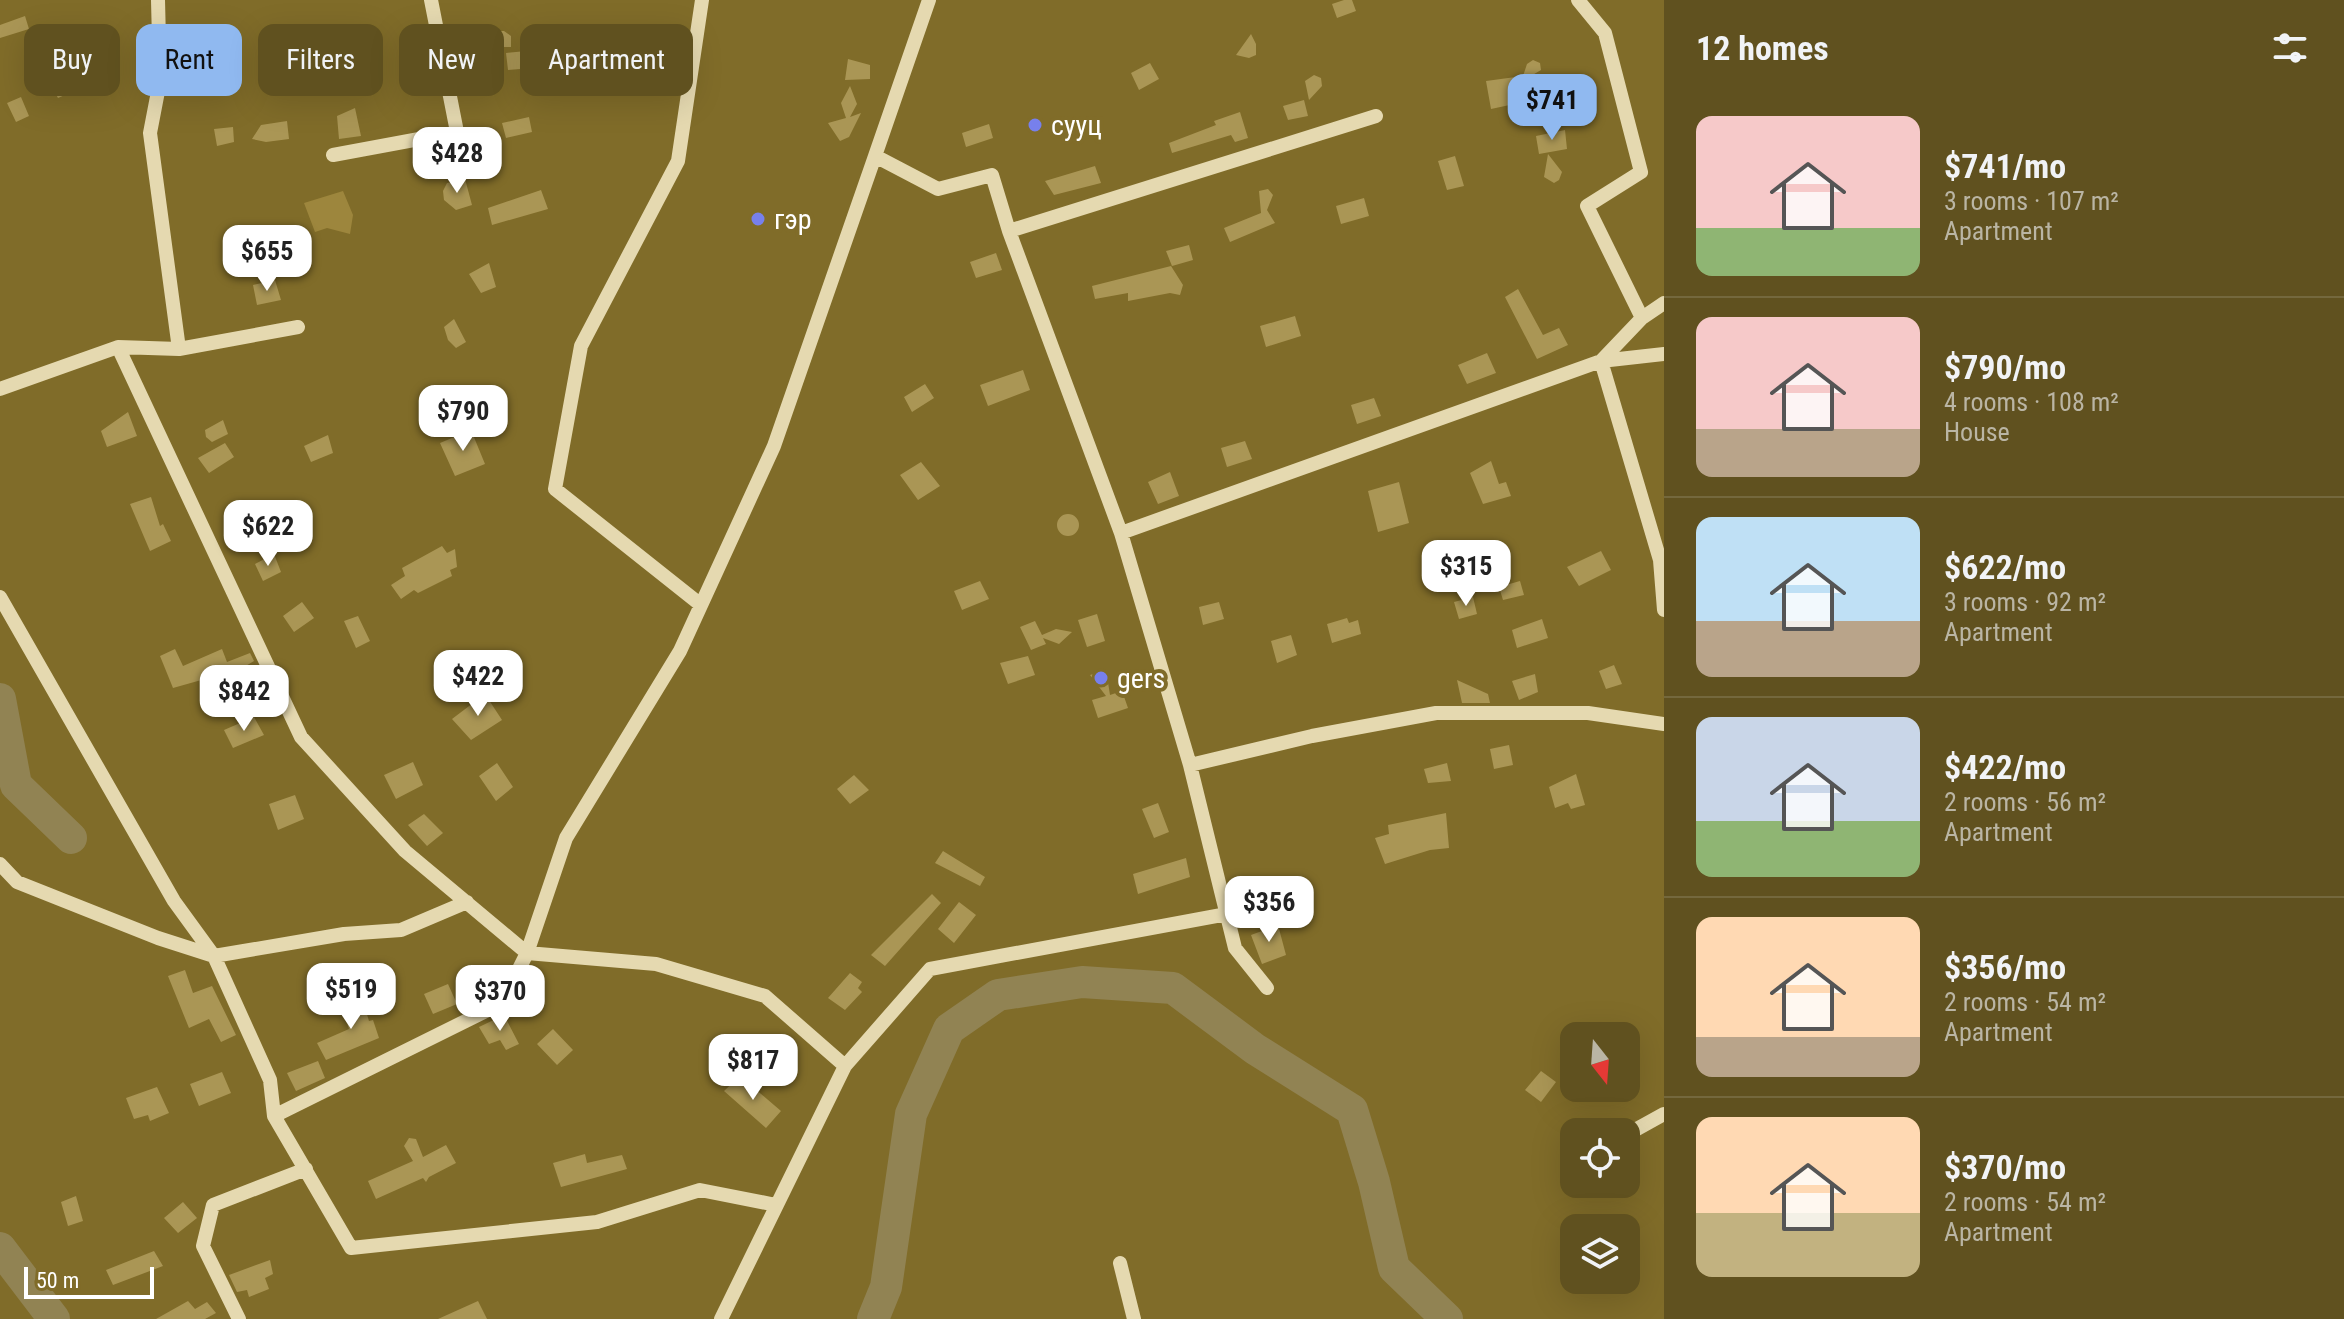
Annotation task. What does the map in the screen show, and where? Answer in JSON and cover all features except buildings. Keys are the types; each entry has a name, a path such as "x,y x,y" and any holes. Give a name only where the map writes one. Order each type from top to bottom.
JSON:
{"street":[{"path":"158,0 160,81 150,133 179,349"},
{"path":"333,155 457,132 431,0"},
{"path":"701,605 555,489 581,346 678,161 702,0"},
{"path":"274,1116 502,1003 527,953 566,838 680,651 774,446 929,0"},
{"path":"1578,0 1605,33 1641,172 1587,206 1642,318"},
{"path":"1009,231 1376,116"},
{"path":"875,156 938,189 992,175 1009,231 1121,533 1190,765 1235,948 1267,988"},
{"path":"1601,361 1642,318 1664,303"},
{"path":"0,389 118,347 179,349 298,327"},
{"path":"118,347 301,737 405,851 527,953 656,964 765,996 845,1066"},
{"path":"1121,533 1601,361 1664,354"},
{"path":"1601,361 1662,560 1664,610"},
{"path":"0,597 174,901 214,956 270,1080 274,1116 351,1248 597,1222 700,1190 776,1205"},
{"path":"1190,765 1312,736 1436,713 1588,713 1664,724"},
{"path":"0,864 17,882 158,938 214,956 344,934 401,930 467,902"},
{"path":"721,1319 845,1066 930,969 1227,914"},
{"path":"1640,1127 1664,1114"},
{"path":"239,1319 203,1246 213,1205 306,1169"},
{"path":"1120,1263 1134,1319"}],"shaded area":[{"path":"343,191 353,215 350,234 327,228 315,232 304,203"}],"waterway":[{"path":"0,699 16,785 71,838"},
{"path":"873,1319 886,1287 911,1114 949,1029 998,995 1082,982 1173,988 1255,1049 1352,1110 1374,1182 1394,1268 1447,1319"},
{"path":"0,1248 54,1319"}],"place":[{"name":"сууц","path":"1035,125"},
{"name":"гэр","path":"758,219"},
{"name":"gers","path":"1101,678"}]}
